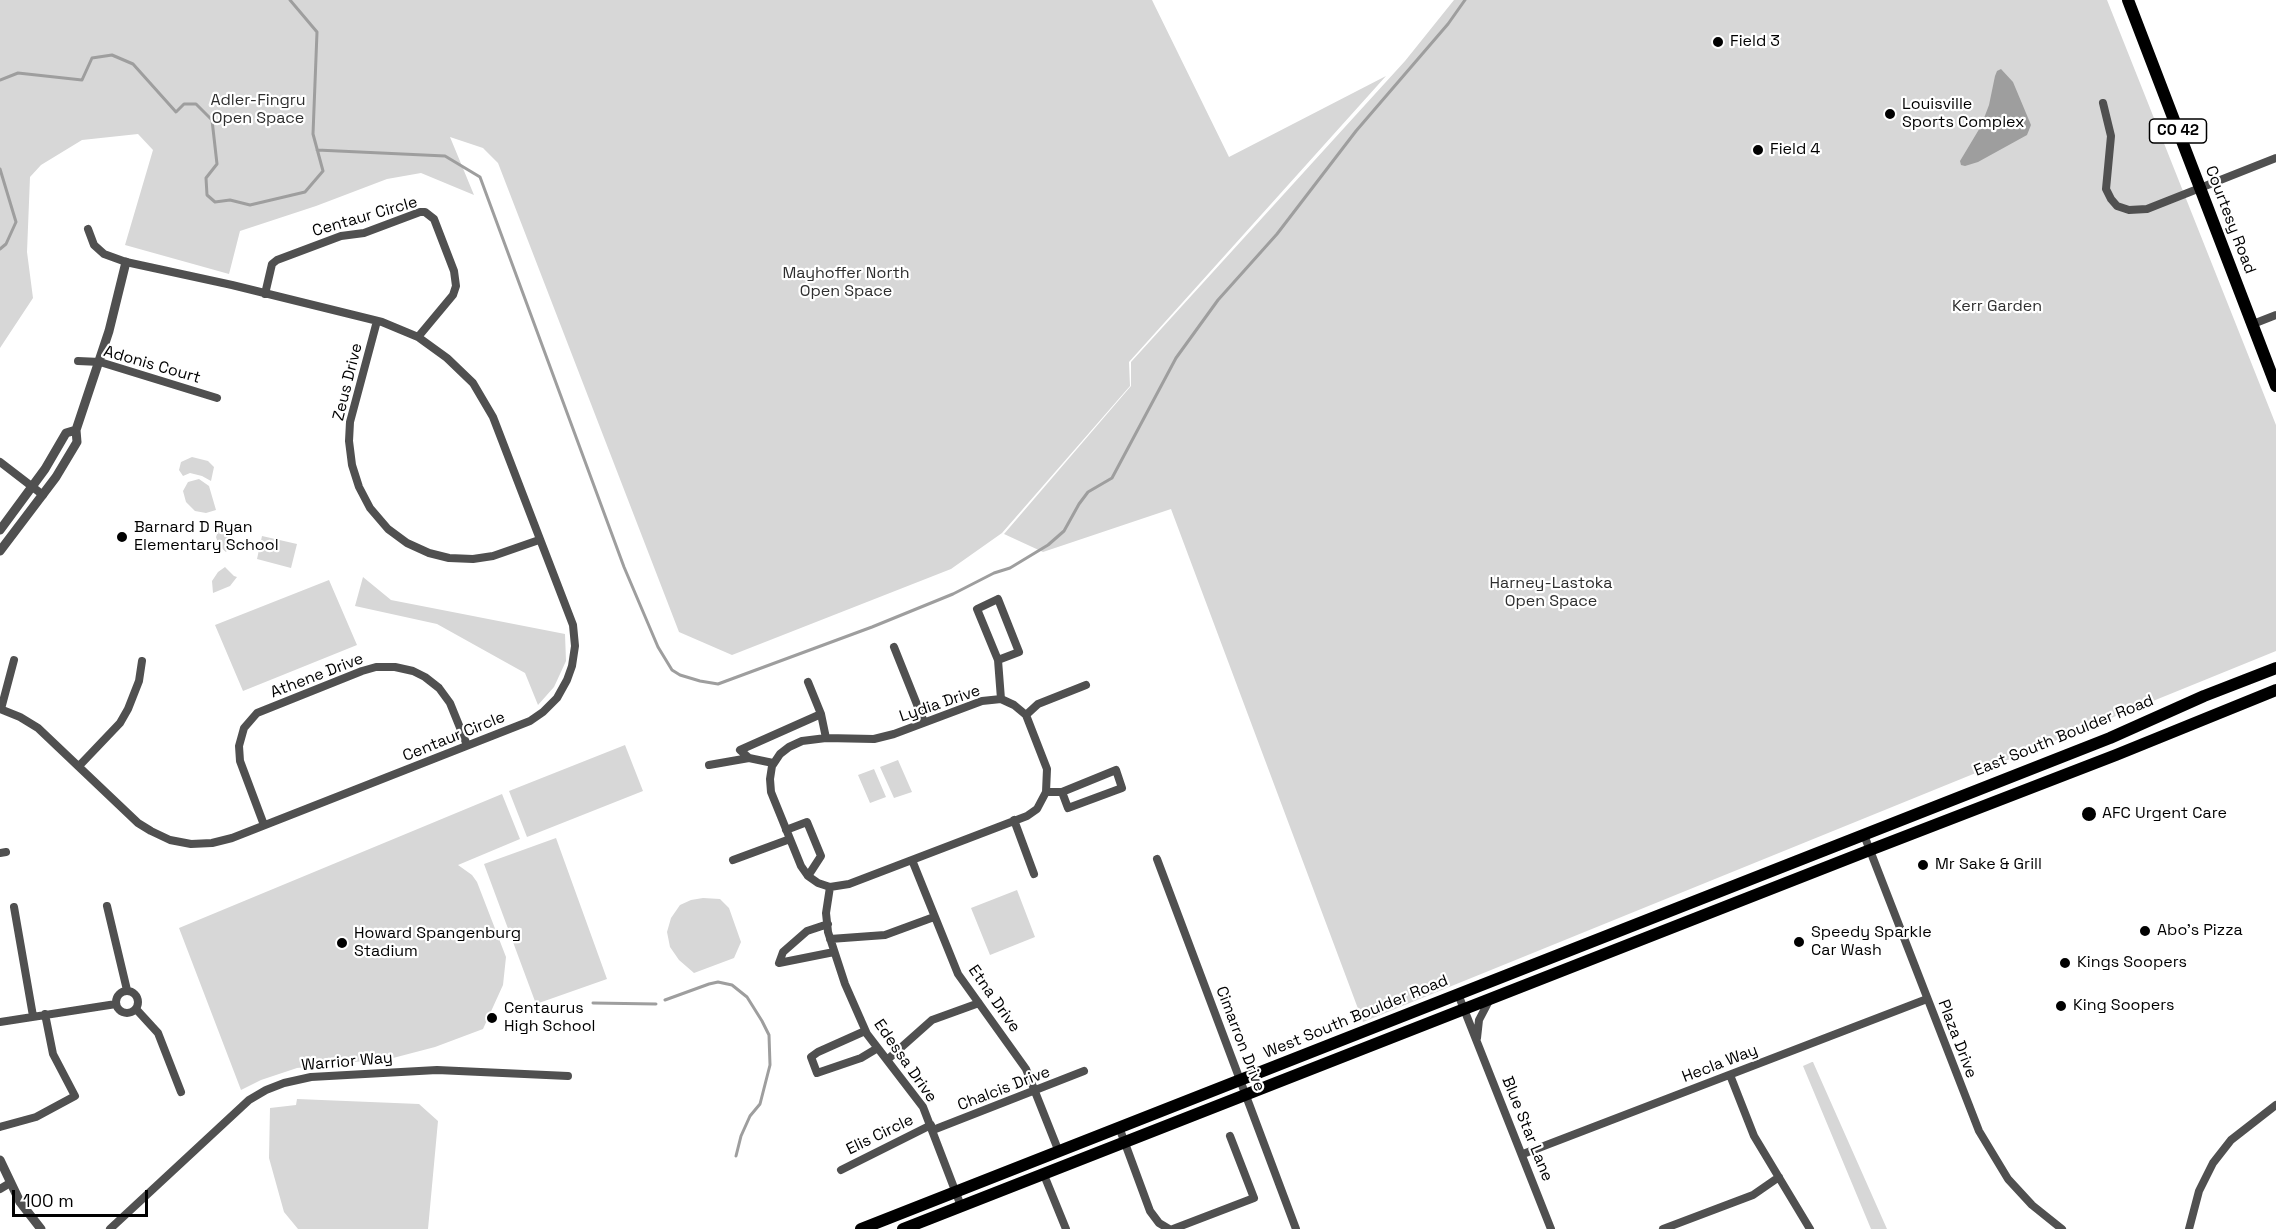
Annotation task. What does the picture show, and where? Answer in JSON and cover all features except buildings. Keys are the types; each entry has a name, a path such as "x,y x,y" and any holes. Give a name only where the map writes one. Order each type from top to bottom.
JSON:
{"main road":[{"name":"Courtesy Road","path":"2128,0 2276,386"},
{"name":"East South Boulder Road","path":"1864,835 2110,738 2204,696 2276,668"},
{"path":"1870,850 2116,755 2276,690"},
{"name":"West South Boulder Road","path":"861,1229 1864,835"},
{"name":"West South Boulder Road","path":"903,1229 1870,850"}],"street":[{"path":"2103,103 2111,136 2106,189 2117,206 2129,210 2147,209 2276,159"},
{"name":"Centaur Circle","path":"265,294 273,264 277,260 341,236 364,233 425,212 434,219 454,271 456,286 453,295 418,337"},
{"name":"Centaur Circle","path":"1,709 38,728 138,823 170,840 191,844 212,843 232,838 530,721 557,698 572,666 575,646 573,626 493,417 472,383 447,358 418,337 377,321 126,262 104,254 94,245 88,229"},
{"path":"0,551 43,495 77,442 76,430 109,331 126,262"},
{"path":"2253,324 2276,315"},
{"name":"Zeus Drive","path":"377,321 350,422 349,441 351,465 358,487 370,508 388,529 407,543 429,553 449,558 472,559 493,556 540,540"},
{"name":"Adonis Court","path":"78,361 99,362 217,398"},
{"path":"0,530 45,469 66,433 76,430"},
{"path":"0,462 43,495"},
{"path":"998,660 1019,652 998,599 977,609 998,660 1001,699"},
{"path":"894,647 924,722"},
{"path":"1,709 14,660"},
{"path":"79,766 120,723 139,681 142,661"},
{"name":"Athene Drive","path":"264,825 240,761 239,746 244,728 256,713 362,671 376,667 395,667 413,671 425,677 440,688 450,703 466,745"},
{"path":"808,682 821,714 826,738"},
{"path":"709,765 749,758 773,763 770,779 771,792 801,866 808,876 818,883 830,887 849,884 1027,816 1037,809 1046,792 1047,769 1026,715 1038,704 1086,685"},
{"name":"Lydia Drive","path":"773,763 789,747 802,741 826,738 874,739 894,734 982,701 1001,699 1014,705 1026,715"},
{"path":"749,758 740,750 821,714"},
{"path":"1046,792 1062,792 1116,770 1122,788 1068,808 1062,792"},
{"path":"1014,820 1034,874"},
{"path":"786,830 807,822 821,856 808,876"},
{"name":"Plaza Drive","path":"1864,835 1979,1131 2008,1179 2032,1205 2062,1229"},
{"path":"733,860 790,839"},
{"name":"Cimarron Drive","path":"1157,859 1296,1229"},
{"name":"Etna Drive","path":"912,860 958,974 1026,1069 1059,1152"},
{"path":"829,932 826,913 830,887"},
{"path":"107,906 127,990"},
{"path":"14,907 33,1016"},
{"path":"834,952 779,963 783,952 807,931 885,935 934,916"},
{"name":"Edessa Drive","path":"829,932 845,984 866,1031 876,1049 923,1107 961,1206"},
{"path":"127,990 134,992 138,998 136,1009 130,1013 123,1012 116,1004 120,993 127,990"},
{"name":"Blue Star Lane","path":"1458,994 1551,1229"},
{"path":"1476,1040 1479,1020 1491,998"},
{"name":"Hecla Way","path":"1523,1154 1927,999"},
{"path":"887,1060 932,1020 979,1003"},
{"path":"0,1022 116,1004"},
{"path":"136,1009 158,1033 181,1092"},
{"path":"0,1126 36,1117 75,1096 53,1054 45,1014"},
{"path":"866,1031 811,1057 817,1074 861,1058 876,1049"},
{"name":"Warrior Way","path":"110,1229 249,1100 266,1089 310,1077 437,1070 568,1076"},
{"name":"Chalcis Drive","path":"932,1127 1036,1091 1084,1071"},
{"path":"1730,1075 1754,1136 1810,1229"},
{"path":"2189,1229 2199,1191 2213,1163 2231,1140 2276,1105"},
{"name":"Elis Circle","path":"841,1170 932,1127"},
{"path":"1119,1127 1150,1211 1159,1224 1171,1229 1254,1198 1230,1136"},
{"path":"0,1160 20,1202 41,1229"},
{"path":"1044,1175 1066,1229"},
{"path":"1663,1229 1753,1195 1779,1178"},
{"path":"0,1189 10,1183"}],"green space":[{"name":"Mayhoffer North Open Space","path":"0,0 1152,0 1229,157 1386,76 1129,362 1130,386 1002,533 951,569 732,655 679,632 498,163 483,148 450,137 474,195 421,173 387,179 240,231 229,274 125,245 153,150 138,134 82,140 41,165 30,177 27,252 33,298 0,348"},
{"name":"Harney-Lastoka Open Space","path":"1454,0 2107,0 2276,425 2276,651 1363,1022 1171,509 1043,552 1004,534 1131,386 1131,362 1405,61"},
{"path":"192,457 208,461 214,467 211,481 190,473 183,476 179,470 181,462"},
{"path":"199,479 209,486 216,510 206,513 195,511 186,502 183,491 188,482"},
{"path":"221,523 235,539 226,552 219,546 216,537"},
{"path":"262,536 297,544 291,568 257,559"},
{"path":"225,567 237,577 230,586 213,593 212,581"},
{"path":"363,577 391,600 565,634 566,661 554,687 538,705 525,673 437,624 355,606"},
{"path":"329,580 357,645 243,691 215,625"},
{"path":"625,745 643,791 527,837 509,791"},
{"path":"898,760 912,792 894,798 880,767"},
{"path":"874,769 886,797 870,803 858,775"},
{"name":"Howard Spangenburg Stadium","path":"502,794 520,839 458,865 472,875 477,882 506,957 503,985 483,1029 435,1047 393,1058 297,1068 261,1080 241,1090 179,928"},
{"path":"556,838 607,979 536,1004 484,864"},
{"path":"1017,890 1035,937 990,955 971,908"},
{"path":"703,898 720,899 729,908 741,942 734,958 694,973 679,960 670,947 667,932 671,918 680,905"},
{"path":"1813,1062 1887,1229 1871,1229 1803,1066"},
{"path":"297,1099 419,1104 438,1121 428,1229 298,1229 284,1212 269,1158 270,1108 296,1105"}],"shaded area":[{"path":"2001,69 2013,82 2031,125 2027,135 1978,162 1961,165 1960,161 1981,126 1989,105 1995,76"}],"waterway":[{"path":"0,80 18,73 82,80 92,58 112,55 133,64 176,112 184,104 196,104 212,120 217,164 206,178 207,195 215,202 230,200 250,205 305,192 323,171 313,134 317,32 290,0"},
{"path":"317,150 445,156 480,177 624,567 658,647 672,670 680,675 718,684 872,627 953,594 994,573 1010,568 1048,545 1064,531 1088,492 1112,478 1176,358 1218,300 1277,234 1356,131 1448,24 1465,0"},
{"path":"0,169 16,222 6,244 0,249"},
{"path":"665,1000 709,984 718,982 732,985 747,997 769,1035 770,1065 760,1104 750,1116 741,1136 736,1156"},
{"path":"593,1003 656,1004"}],"place":[{"name":"Field 3","path":"1718,42"},
{"name":"Louisville Sports Complex","path":"1890,114"},
{"name":"Field 4","path":"1758,150"},
{"name":"Barnard D Ryan Elementary School","path":"122,537"},
{"name":"AFC Urgent Care","path":"2089,814"},
{"name":"Mr Sake & Grill","path":"1923,865"},
{"name":"Abo's Pizza","path":"2145,931"},
{"name":"Speedy Sparkle Car Wash","path":"1799,942"},
{"name":"Howard Spangenburg Stadium","path":"342,943"},
{"name":"Kings Soopers","path":"2065,963"},
{"name":"King Soopers","path":"2061,1006"},
{"name":"Centaurus High School","path":"492,1018"}],"park label":[{"name":"Adler-Fingru Open Space","path":"258,110"},
{"name":"Kerr Garden","path":"1997,307"}]}
